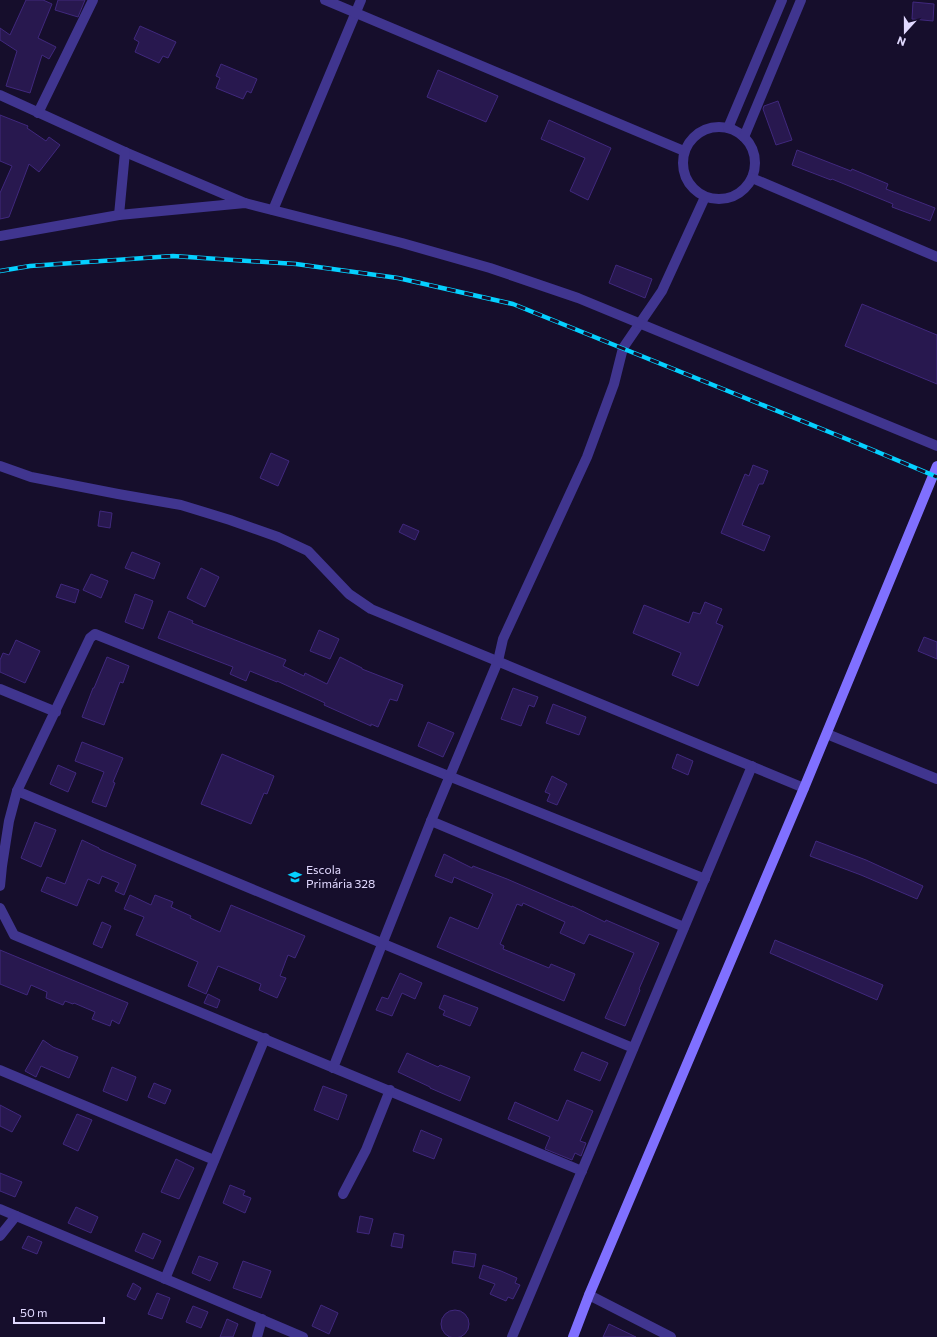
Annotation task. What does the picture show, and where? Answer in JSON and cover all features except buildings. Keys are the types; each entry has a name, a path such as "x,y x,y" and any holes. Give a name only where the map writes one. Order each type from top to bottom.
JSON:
{"main road":[{"path":"573,1337 589,1295 804,788 937,466"}],"street":[{"path":"38,113 93,0"},
{"path":"326,0 684,151"},
{"path":"273,210 361,0"},
{"path":"728,128 782,0"},
{"path":"744,137 801,0"},
{"path":"0,95 125,152 245,203 402,242 490,268 578,298 640,325 937,446"},
{"path":"715,127 728,128 744,137 752,149 755,163 752,178 741,193 723,200 705,197 690,186 683,169 684,151 691,139 702,131 715,127"},
{"path":"118,215 125,152"},
{"path":"752,178 937,257"},
{"path":"333,1068 431,821 498,661 503,639 587,456 614,384 623,348 662,291 705,197"},
{"path":"0,236 118,215 245,203"},
{"path":"0,466 31,476 181,505 278,537 308,551 349,594 371,609 804,788"},
{"path":"0,886 5,819 90,638 95,634 705,879"},
{"path":"0,689 56,712"},
{"path":"826,734 937,779"},
{"path":"512,1337 752,766"},
{"path":"17,792 633,1048"},
{"path":"431,821 684,927"},
{"path":"0,908 14,935 582,1171"},
{"path":"165,1279 265,1038"},
{"path":"0,1070 214,1160"},
{"path":"343,1194 366,1150 390,1090"},
{"path":"0,1209 303,1337"},
{"path":"0,1236 16,1216"},
{"path":"589,1295 671,1337"},
{"path":"257,1337 262,1319"}],"railway":[{"path":"0,271 30,266 173,256 296,264 398,278 513,304 937,477"}],"place":[{"name":"Escola Primária 328","path":"295,877"}]}
